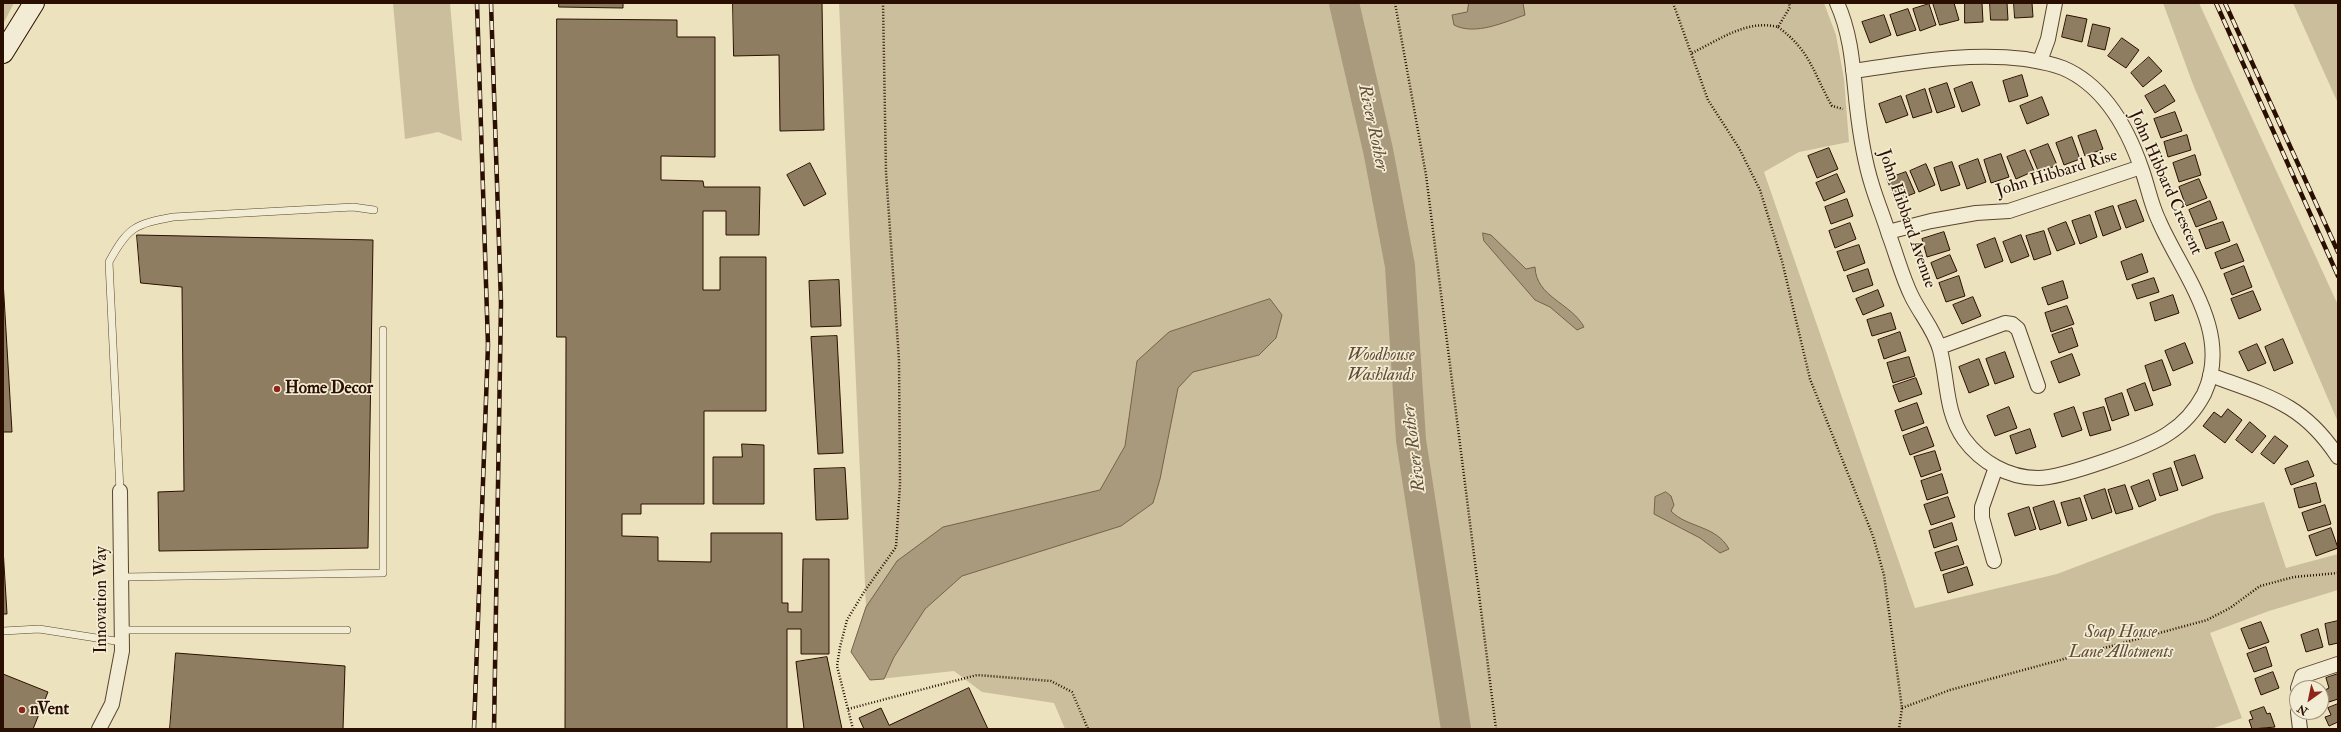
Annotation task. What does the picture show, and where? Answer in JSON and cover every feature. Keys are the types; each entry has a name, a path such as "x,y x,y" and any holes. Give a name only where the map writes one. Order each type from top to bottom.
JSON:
{"main road":[{"path":"3,53 34,3"}],"street":[{"name":"John Hibbard Avenue","path":"1837,3 1846,24 1857,110 1864,152 1872,186 1908,288 1940,347 1950,413 1956,427 1967,443 1996,467 2022,476 2038,478 2054,476 2152,443 2183,423 2203,394 2210,375"},
{"path":"2040,61 2048,39 2055,3"},
{"name":"John Hibbard Crescent","path":"1853,71 1959,56 1983,55 2040,61 2062,67 2082,78 2098,92 2126,131 2141,167 2156,216 2205,312 2211,332 2210,375"},
{"name":"John Hibbard Rise","path":"1888,232 1931,221 1976,213 2009,211 2141,167"},
{"path":"1940,347 2006,323 2012,324 2018,329 2038,386"},
{"path":"2210,375 2279,401 2305,417 2325,436 2338,457"},
{"path":"1994,561 1982,518 1982,507 1996,467"},
{"name":"Innovation Way","path":"99,729 112,704 122,636 120,491"},
{"path":"2301,680 2302,676 2338,664"}],"lane":[{"path":"120,491 109,262 119,244 131,229 148,221 173,217 353,207 374,210"},
{"path":"122,577 383,573 383,330"},
{"path":"3,631 39,629 122,636 347,630"}],"path":[{"path":"853,729 837,666 840,647 847,620 864,592 896,547 900,484 899,360 886,172 883,3"},
{"path":"1395,3 1426,176 1496,729"},
{"path":"1673,3 1708,100 1740,148 1760,190 1782,261 1810,379 1873,536 1884,575 1902,708 1899,729"},
{"path":"1778,27 1790,7 1790,3"},
{"path":"1692,53 1730,34 1756,25 1766,24 1778,27 1792,37 1808,56 1832,106 1857,110"},
{"path":"1902,708 1950,690 2207,620 2230,608 2260,586 2281,579 2338,573"},
{"path":"848,709 977,675 1021,678 1051,681 1072,692 1088,729"}],"green space":[{"path":"3,3 14,3 3,24"},
{"path":"393,3 450,3 462,141 438,132 405,139"},
{"name":"Woodhouse Washlands","path":"839,3 1824,3 1836,35 1844,79 1849,142 1799,152 1764,172 1915,608 2057,574 2215,514 2264,502 2286,568 2338,554 2338,590 2269,611 2210,633 2242,718 2211,729 1065,729 1054,703 982,692 954,671 870,680 851,652 866,607"},
{"path":"2163,3 2199,3 2338,305 2338,422 2194,87"},
{"path":"2293,3 2338,3 2338,103 2332,90"}],"shaded area":[{"path":"1469,3 1523,3 1525,15 1480,29 1462,28 1454,25 1452,15 1467,12"},
{"path":"1483,233 1491,235 1526,269 1535,267 1541,286 1571,312 1584,327 1577,330 1550,307 1535,300 1484,241"},
{"path":"1270,299 1282,315 1276,338 1259,355 1193,372 1178,388 1160,479 1153,503 1121,526 962,576 925,609 894,657 884,679 870,680 851,652 866,607 897,561 943,527 1100,490 1125,446 1137,361 1169,332"},
{"path":"1666,492 1671,496 1674,505 1671,511 1685,521 1717,535 1729,549 1720,553 1700,538 1654,514 1655,497"}],"building":[{"path":"559,3 623,3 623,8 559,7"},
{"path":"733,3 822,3 824,130 780,131 779,55 734,56"},
{"path":"1933,3 1954,3 1959,20 1940,25"},
{"path":"1965,3 1982,3 1983,22 1965,23"},
{"path":"1990,3 2007,3 2008,20 1991,20"},
{"path":"2014,3 2032,3 2033,17 2015,18"},
{"path":"1929,4 1936,25 1920,31 1913,9"},
{"path":"1908,9 1916,30 1897,36 1890,15"},
{"path":"1884,15 1891,35 1870,43 1862,22"},
{"path":"2067,15 2087,19 2082,42 2062,37"},
{"path":"557,19 677,20 677,37 715,37 715,157 661,156 661,180 703,181 704,187 760,187 759,235 726,235 726,211 703,211 703,290 720,290 720,257 766,257 766,411 704,411 704,504 641,504 641,514 622,514 622,536 658,537 658,561 711,562 711,533 782,533 782,603 788,603 788,612 802,612 803,559 829,559 829,654 801,654 801,629 787,629 787,729 565,729 566,337 557,337"},
{"path":"2093,24 2110,28 2105,50 2088,46"},
{"path":"2122,38 2139,50 2126,68 2108,56"},
{"path":"2149,57 2162,71 2143,87 2131,73"},
{"path":"2022,75 2028,96 2009,102 2003,81"},
{"path":"1972,82 1980,105 1962,112 1954,89"},
{"path":"1947,83 1955,107 1937,113 1929,89"},
{"path":"2165,85 2175,101 2155,113 2145,96"},
{"path":"1925,89 1932,112 1913,118 1906,96"},
{"path":"1901,96 1908,115 1886,123 1879,104"},
{"path":"2042,97 2049,115 2027,124 2020,106"},
{"path":"2175,112 2182,131 2161,138 2154,119"},
{"path":"2096,130 2103,149 2085,156 2078,136"},
{"path":"2187,135 2191,150 2168,157 2164,142"},
{"path":"2072,137 2080,159 2064,165 2056,143"},
{"path":"2048,144 2057,165 2039,173 2030,151"},
{"path":"1829,148 1838,169 1817,178 1808,156"},
{"path":"2025,150 2034,171 2016,179 2007,157"},
{"path":"2001,154 2009,177 1991,183 1984,160"},
{"path":"2195,155 2201,175 2179,182 2173,163"},
{"path":"1978,159 1986,182 1967,189 1959,166"},
{"path":"1952,162 1960,185 1941,191 1934,168"},
{"path":"810,163 826,194 804,206 787,175"},
{"path":"1926,164 1935,185 1919,192 1910,171"},
{"path":"1906,172 1915,193 1895,201 1887,179"},
{"path":"1837,174 1845,192 1824,201 1816,183"},
{"path":"2199,179 2207,198 2186,206 2179,187"},
{"path":"1847,199 1853,216 1831,224 1825,207"},
{"path":"2136,200 2144,221 2126,228 2118,206"},
{"path":"2210,201 2217,219 2196,227 2189,210"},
{"path":"2113,206 2121,229 2103,236 2095,212"},
{"path":"2090,215 2097,237 2080,244 2072,221"},
{"path":"2066,222 2075,244 2057,251 2048,229"},
{"path":"2223,222 2230,241 2206,249 2199,230"},
{"path":"1850,223 1856,239 1835,248 1829,231"},
{"path":"2044,231 2051,254 2034,260 2026,236"},
{"path":"1944,232 1950,250 1927,257 1922,239"},
{"name":"Home Decor","path":"137,235 373,240 368,548 159,551 158,492 184,491 182,287 141,283"},
{"path":"2021,235 2029,256 2011,263 2003,242"},
{"path":"1995,238 2003,261 1985,268 1977,245"},
{"path":"2237,244 2244,261 2221,269 2215,253"},
{"path":"1859,245 1865,263 1844,271 1837,252"},
{"path":"2142,254 2148,272 2127,280 2121,262"},
{"path":"1950,255 1957,271 1937,279 1931,263"},
{"path":"2244,266 2252,287 2232,295 2224,274"},
{"path":"1868,269 1873,285 1853,292 1847,276"},
{"path":"1959,276 1965,296 1946,302 1939,283"},
{"path":"2154,278 2159,292 2137,299 2132,285"},
{"path":"3,280 12,432 3,432"},
{"path":"839,280 841,326 811,327 809,281"},
{"path":"2063,281 2068,298 2048,305 2042,288"},
{"path":"1878,290 1884,306 1863,315 1856,299"},
{"path":"2253,291 2261,310 2239,319 2231,299"},
{"path":"2173,295 2179,313 2155,321 2150,303"},
{"path":"1973,297 1981,316 1962,324 1953,305"},
{"path":"2067,306 2074,324 2051,332 2045,313"},
{"path":"1891,313 1896,329 1872,336 1867,320"},
{"path":"2072,328 2078,346 2059,353 2052,335"},
{"path":"1900,332 1906,351 1884,359 1878,340"},
{"path":"837,336 843,453 818,454 811,337"},
{"path":"2283,339 2293,363 2274,371 2265,347"},
{"path":"2185,343 2193,363 2173,371 2165,351"},
{"path":"2257,344 2266,363 2248,371 2239,352"},
{"path":"2005,352 2014,377 1995,384 1986,359"},
{"path":"2072,354 2080,375 2059,383 2051,362"},
{"path":"1909,357 1915,376 1893,383 1887,363"},
{"path":"1979,359 1989,385 1969,393 1959,367"},
{"path":"2162,360 2171,385 2153,391 2145,366"},
{"path":"1916,378 1922,394 1899,402 1893,386"},
{"path":"2145,383 2153,405 2135,411 2127,390"},
{"path":"2122,393 2129,415 2112,421 2105,399"},
{"path":"1917,403 1924,423 1902,431 1895,411"},
{"path":"2009,407 2017,428 1995,436 1987,416"},
{"path":"2074,407 2082,430 2062,437 2054,414"},
{"path":"2104,407 2111,430 2090,436 2083,413"},
{"path":"2228,409 2242,420 2225,443 2203,426 2214,412 2221,417"},
{"path":"2250,422 2266,436 2252,453 2236,440"},
{"path":"1927,427 1934,446 1910,455 1903,436"},
{"path":"2030,429 2036,447 2016,454 2010,436"},
{"path":"2275,436 2288,446 2274,464 2261,454"},
{"path":"742,444 764,445 764,504 713,504 713,457 742,457"},
{"path":"1935,451 1941,470 1921,477 1914,457"},
{"path":"2195,455 2203,478 2182,486 2174,462"},
{"path":"2308,461 2314,476 2291,485 2285,469"},
{"path":"845,468 848,519 816,520 814,469"},
{"path":"2171,468 2178,490 2160,496 2153,474"},
{"path":"1942,474 1948,493 1927,500 1921,481"},
{"path":"2149,480 2156,500 2139,507 2131,487"},
{"path":"2316,483 2321,502 2299,508 2294,489"},
{"path":"2125,485 2133,509 2116,514 2108,490"},
{"path":"2105,489 2112,512 2092,519 2084,496"},
{"path":"1948,497 1955,517 1931,525 1924,505"},
{"path":"2080,498 2087,520 2068,526 2061,503"},
{"path":"2054,501 2061,523 2040,530 2033,508"},
{"path":"2325,505 2331,524 2308,531 2302,513"},
{"path":"2029,507 2036,529 2015,536 2008,514"},
{"path":"1952,523 1957,540 1934,548 1929,531"},
{"path":"2331,528 2338,548 2316,556 2309,536"},
{"path":"1958,546 1964,564 1941,571 1935,553"},
{"path":"3,548 7,614 3,614"},
{"path":"1967,567 1973,585 1948,593 1943,575"},
{"path":"2338,621 2338,643 2329,645 2325,624"},
{"path":"2261,622 2269,642 2249,649 2241,629"},
{"path":"2318,629 2323,647 2306,652 2301,635"},
{"path":"2266,647 2272,666 2254,672 2247,654"},
{"path":"176,653 345,666 343,729 170,729"},
{"path":"827,657 842,729 804,729 796,662"},
{"path":"2273,672 2279,688 2261,695 2255,679"},
{"name":"nVent","path":"3,674 48,692 33,729 3,729"},
{"path":"2338,674 2338,699 2329,702 2329,680 2327,680 2326,678"},
{"path":"969,688 988,729 864,729 859,718 881,708 889,725"},
{"path":"2338,704 2338,722 2329,726 2326,720 2329,720 2329,716 2331,715 2329,708"},
{"path":"2264,707 2267,714 2270,713 2275,727 2252,729 2249,720 2253,719 2250,712"}],"waterway":[{"name":"River Rother","path":"1344,3 1378,150 1400,266 1411,440 1456,729"}],"railway":[{"path":"474,729 488,345 477,3"},
{"path":"491,3 501,303 494,729"},
{"path":"2216,3 2338,276"},
{"path":"2225,3 2338,252"}],"place":[{"name":"Home Decor","path":"277,389"},
{"name":"nVent","path":"22,710"}],"park label":[{"name":"Soap House Lane Allotments","path":"2121,643"}]}
